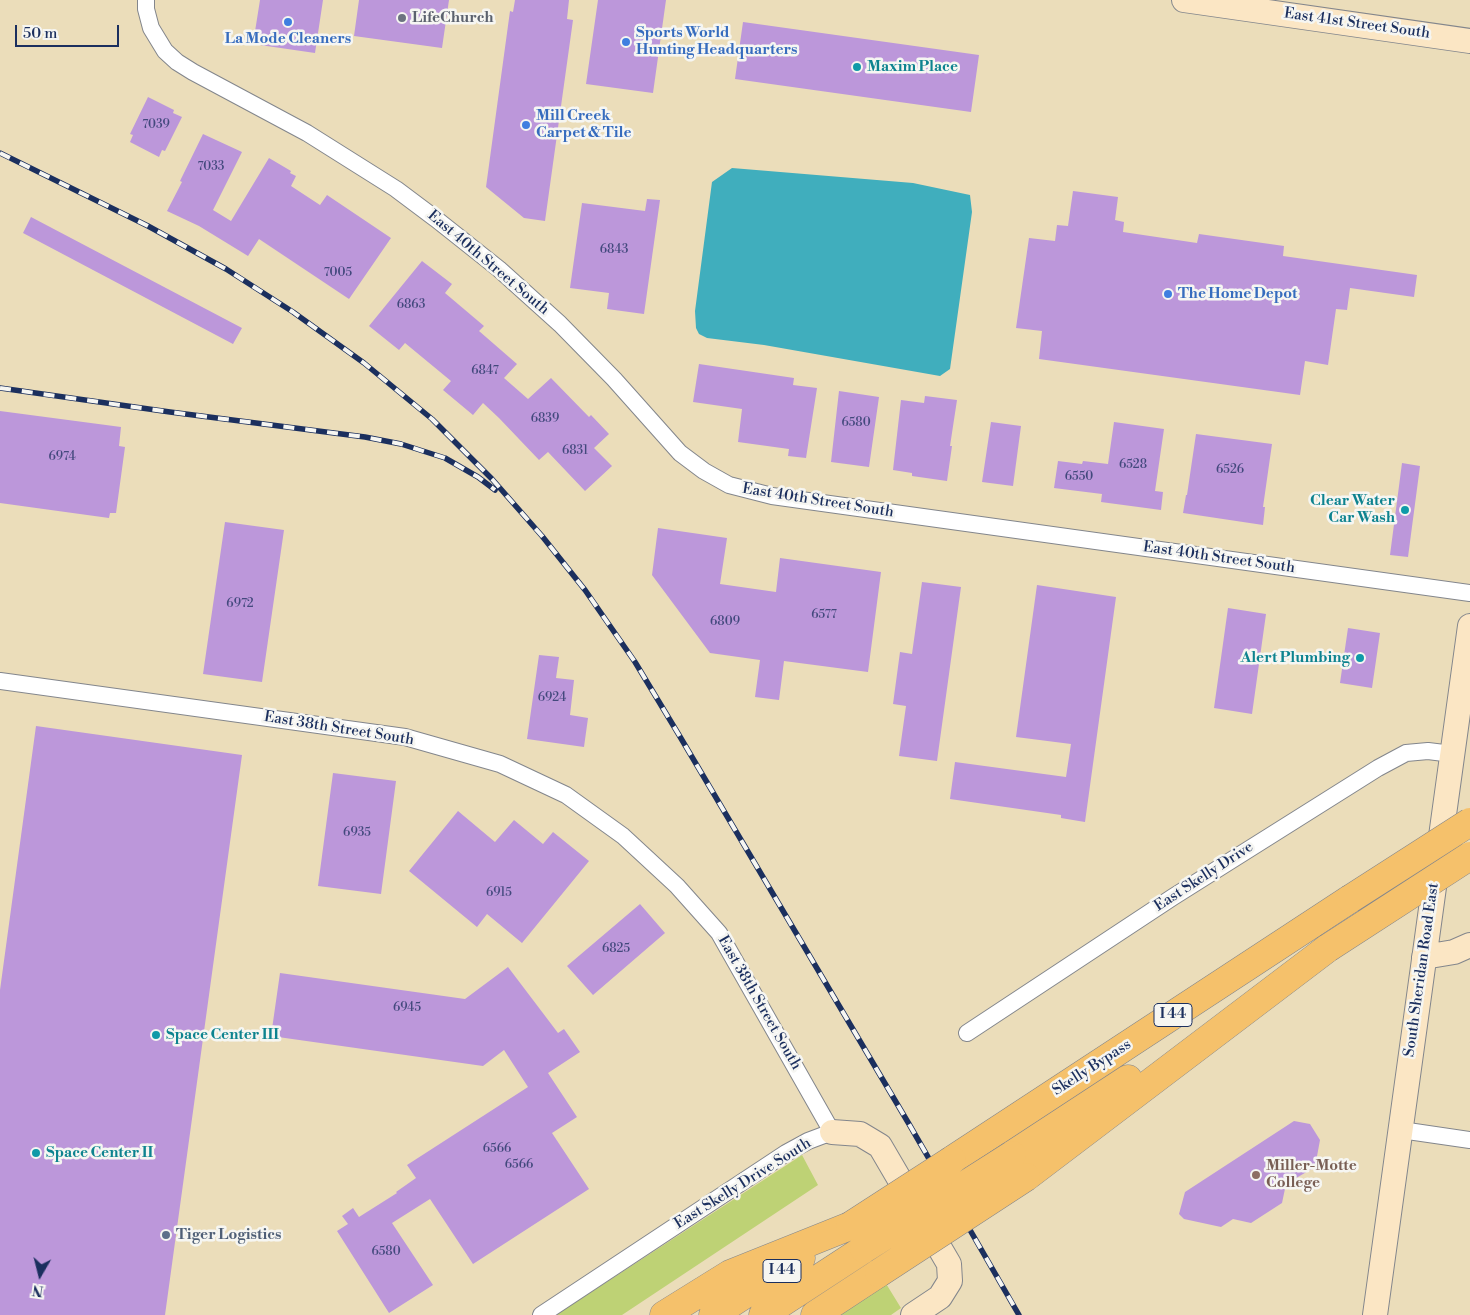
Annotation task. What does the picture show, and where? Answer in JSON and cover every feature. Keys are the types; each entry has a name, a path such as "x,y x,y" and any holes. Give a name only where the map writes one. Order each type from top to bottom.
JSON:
{"highway":[{"name":"Skelly Bypass","path":"763,1315 857,1237 996,1130 1470,822"},
{"name":"Skelly Bypass","path":"713,1315 857,1237 1019,1166 1328,948 1470,856"},
{"path":"815,1315 879,1274 1019,1166"},
{"path":"664,1315 730,1274 857,1237"}],"main road":[{"name":"East 41st Street South","path":"1184,0 1470,41"},
{"name":"South Sheridan Road East","path":"1375,1315 1470,626"},
{"path":"1424,957 1454,952 1470,945"},
{"name":"East Skelly Drive South","path":"832,1132 860,1134 880,1146 949,1264 950,1281 940,1297 913,1315"}],"street":[{"name":"East 40th Street South","path":"146,0 146,9 151,28 157,40 177,62 284,120 338,152 396,189 436,219 499,268 553,317 614,379 680,453 704,471 728,485 772,496 1470,593"},
{"name":"East 38th Street South","path":"0,681 405,737 500,764 566,795 623,836 677,886 719,933 832,1132"},
{"name":"East Skelly Drive","path":"968,1033 1173,897 1378,768 1406,753 1428,751 1452,754"},
{"path":"1401,1130 1470,1140"},
{"name":"East Skelly Drive South","path":"541,1315 786,1154 808,1141 832,1132"}],"green space":[{"path":"802,1155 818,1185 622,1315 556,1315"},
{"path":"885,1282 901,1308 891,1315 834,1315"}],"water":[{"path":"732,168 913,183 970,195 972,212 950,369 940,376 764,345 707,338 699,334 696,328 695,311 712,182"}],"building":[{"name":"La Mode Cleaners","path":"260,0 323,0 315,53 253,44"},
{"name":"LifeChurch","path":"359,0 449,0 442,48 354,36"},
{"name":"Mill Creek Carpet & Tile","path":"515,0 569,0 567,19 573,20 545,221 524,218 486,187 510,11 513,12"},
{"name":"Sports World Hunting Headquarters","path":"598,0 666,0 653,93 586,84"},
{"name":"Maxim Place","path":"743,22 979,55 971,112 735,79"},
{"path":"148,97 174,110 173,113 182,117 165,151 162,150 159,157 130,142 133,135 130,134"},
{"path":"203,134 242,152 213,210 231,221 269,158 296,176 291,186 320,205 327,195 391,238 349,299 259,239 248,256 199,226 167,211"},
{"name":"The Home Depot","path":"1073,191 1118,197 1115,220 1124,222 1123,232 1197,243 1199,234 1284,246 1283,256 1417,275 1414,297 1350,288 1347,310 1336,309 1328,365 1305,361 1300,395 1039,359 1042,331 1016,328 1029,238 1055,241 1057,225 1068,226"},
{"path":"647,199 660,200 644,314 607,309 609,293 570,288 582,203 645,211"},
{"path":"31,217 242,328 233,344 23,233"},
{"path":"422,261 452,284 445,293 484,326 479,331 517,364 504,378 528,399 551,378 589,417 591,415 609,434 594,448 612,466 585,491 548,452 539,460 483,403 473,415 443,390 451,381 405,343 399,350 369,326"},
{"path":"699,364 794,378 793,385 817,388 806,458 788,456 789,449 738,442 742,409 693,402"},
{"path":"839,391 879,397 869,467 831,462"},
{"path":"925,396 957,400 947,481 912,476 912,473 893,470 901,400 924,403"},
{"path":"0,411 121,427 119,446 125,447 116,513 110,513 109,518 0,503"},
{"path":"991,422 1021,426 1013,486 982,482"},
{"path":"1114,422 1164,429 1155,491 1163,492 1161,510 1101,502 1102,494 1054,488 1058,461 1082,464 1083,461 1108,464"},
{"path":"1196,434 1272,444 1263,507 1265,507 1263,525 1183,513"},
{"name":"Clear Water Car Wash","path":"1402,463 1420,466 1408,557 1390,555"},
{"path":"225,522 284,530 262,682 203,674"},
{"path":"658,528 727,538 720,584 776,592 780,558 881,572 868,672 784,661 779,700 755,697 760,660 710,653 652,575"},
{"path":"922,582 961,587 937,761 899,756 906,706 893,704 900,652 912,654"},
{"path":"1037,585 1116,597 1085,822 1061,818 1061,815 950,799 955,762 1066,777 1071,744 1016,737"},
{"path":"1228,608 1266,614 1252,714 1214,708"},
{"name":"Alert Plumbing","path":"1348,628 1380,633 1372,688 1340,683"},
{"path":"539,655 559,657 556,678 574,680 570,715 588,718 584,747 527,739"},
{"path":"36,726 242,755 165,1315 0,1315 0,990"},
{"path":"333,773 396,781 381,894 318,886"},
{"path":"458,811 495,842 514,820 543,844 553,832 589,861 522,943 487,914 477,927 409,871"},
{"path":"640,904 665,933 593,995 567,966"},
{"path":"508,967 558,1033 564,1029 580,1052 548,1073 577,1117 552,1133 589,1189 473,1264 430,1199 392,1223 433,1285 389,1313 337,1231 348,1224 342,1216 353,1208 359,1217 397,1193 416,1178 407,1165 528,1087 504,1050 483,1066 271,1036 280,973 465,999"},
{"name":"Miller-Motte College","path":"1294,1121 1310,1124 1320,1140 1315,1167 1286,1184 1282,1203 1251,1223 1233,1219 1221,1227 1184,1219 1179,1214 1185,1192"}],"railway":[{"path":"0,153 148,226 226,269 293,312 364,363 432,419 492,479 542,536 585,590 635,662 909,1124 1019,1315"},
{"path":"0,388 365,437 401,444 445,458 478,477 495,490"}],"place":[{"name":"LifeChurch","path":"402,18"},
{"name":"La Mode Cleaners","path":"288,22"},
{"name":"Sports World Hunting Headquarters","path":"626,42"},
{"name":"Maxim Place","path":"857,67"},
{"name":"Mill Creek Carpet & Tile","path":"526,125"},
{"name":"The Home Depot","path":"1168,294"},
{"name":"Clear Water Car Wash","path":"1405,510"},
{"name":"Alert Plumbing","path":"1360,658"},
{"name":"Space Center III","path":"156,1035"},
{"name":"Space Center II","path":"36,1153"},
{"name":"Miller-Motte College","path":"1256,1175"},
{"name":"Tiger Logistics","path":"166,1235"}]}
